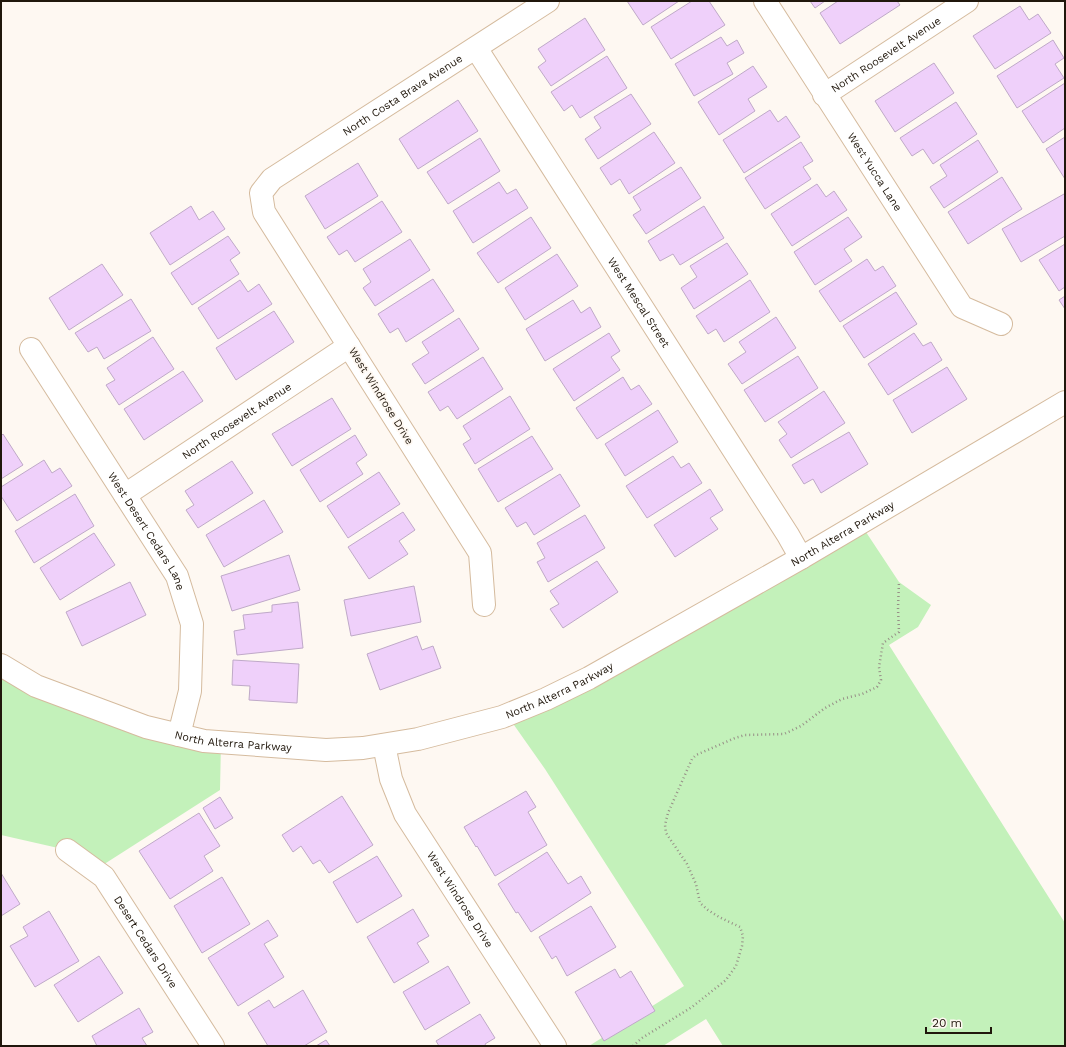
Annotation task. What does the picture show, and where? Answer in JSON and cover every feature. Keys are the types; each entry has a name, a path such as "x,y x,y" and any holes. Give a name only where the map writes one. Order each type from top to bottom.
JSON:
{"street":[{"name":"North Costa Brava Avenue","path":"262,193 272,179 548,1"},
{"name":"West Yucca Lane","path":"765,1 824,95 962,307 1001,324"},
{"name":"North Roosevelt Avenue","path":"824,95 967,1"},
{"name":"West Mescal Street","path":"476,48 788,534 801,558"},
{"name":"West Windrose Drive","path":"262,193 264,212 480,553 484,604"},
{"name":"North Roosevelt Avenue","path":"125,496 349,346"},
{"name":"West Desert Cedars Lane","path":"31,349 177,576 192,624 190,691 179,735"},
{"name":"North Alterra Parkway","path":"1,666 36,686 146,727 204,741 319,750 363,748 418,739 502,717 546,699 589,678 801,558 1065,402"},
{"name":"West Windrose Drive","path":"384,745 391,779 405,814 555,1046"},
{"name":"Desert Cedars Drive","path":"67,850 104,877 213,1046"}],"path":[{"path":"633,1046 642,1038 692,1007 726,980 736,966 742,946 743,936 740,927 719,918 700,903 696,884 687,864 666,832 665,825 668,813 692,759 696,755 745,735 784,734 801,726 825,708 842,699 862,694 877,687 881,680 880,667 883,643 899,632 899,582"}],"green space":[{"path":"860,523 899,582 931,605 918,627 889,645 1065,923 1065,1046 723,1046 706,1019 663,1046 589,1046 684,986 545,769 507,715"},
{"path":"1,665 221,742 220,790 95,870 67,850 1,835"}],"building":[{"path":"627,1 679,1 643,25"},
{"path":"692,1 709,1 725,25 671,59 651,27"},
{"path":"810,1 825,1 815,8"},
{"path":"838,1 897,1 900,5 840,44 820,13"},
{"path":"1020,6 1029,20 1038,14 1051,33 995,69 973,36"},
{"path":"585,18 605,50 551,86 538,67 546,61 538,49"},
{"path":"721,37 727,46 737,40 744,53 727,63 733,74 694,96 675,64"},
{"path":"1053,40 1064,58 1055,64 1064,78 1017,108 997,76"},
{"path":"607,56 627,88 580,118 572,105 564,111 551,92"},
{"path":"934,63 954,93 895,132 875,101"},
{"path":"753,66 767,87 748,99 755,111 719,135 698,102"},
{"path":"1065,83 1065,128 1043,143 1022,111"},
{"path":"631,94 651,124 598,159 585,139 601,128 594,117"},
{"path":"458,100 478,131 418,169 399,139"},
{"path":"956,102 977,134 933,164 923,149 912,156 900,138"},
{"path":"770,110 778,122 786,116 800,137 744,173 723,140"},
{"path":"654,132 675,163 629,194 620,179 611,185 600,168"},
{"path":"1065,137 1065,179 1046,149"},
{"path":"480,138 500,171 448,204 427,172"},
{"path":"978,140 998,172 944,208 930,187 947,176 940,165"},
{"path":"801,142 813,161 803,167 811,179 765,209 745,178"},
{"path":"358,163 378,196 325,229 305,196"},
{"path":"681,167 701,198 646,234 633,215 641,210 633,197"},
{"path":"1002,177 1022,209 968,244 948,212"},
{"path":"499,182 507,194 516,189 528,208 473,243 453,211"},
{"path":"817,184 826,197 834,191 847,210 792,246 771,214"},
{"path":"1064,194 1065,236 1021,262 1002,229"},
{"path":"382,201 402,232 355,262 347,250 339,255 327,237"},
{"path":"191,206 199,220 213,211 225,229 170,265 150,233"},
{"path":"704,206 724,238 680,265 673,254 660,261 648,241"},
{"path":"531,217 551,248 498,283 477,253"},
{"path":"848,217 862,237 844,249 852,261 815,285 794,252"},
{"path":"228,236 240,253 230,260 239,274 192,305 171,273"},
{"path":"410,239 430,270 375,306 363,288 371,282 363,269"},
{"path":"727,243 748,274 694,309 681,288 697,277 690,266"},
{"path":"1065,244 1065,287 1059,291 1039,260"},
{"path":"557,254 578,286 525,320 505,288"},
{"path":"867,259 875,271 883,266 896,286 840,322 819,291"},
{"path":"102,264 123,295 69,330 49,298"},
{"path":"433,279 454,311 406,342 398,328 390,333 378,314"},
{"path":"240,280 248,292 259,284 272,304 218,339 198,308"},
{"path":"750,280 770,312 724,342 716,329 708,334 696,316"},
{"path":"896,292 917,324 864,358 843,326"},
{"path":"1065,296 1065,309 1059,300"},
{"path":"131,299 151,331 104,359 97,347 88,352 75,333"},
{"path":"573,300 581,313 590,307 601,327 545,361 526,329"},
{"path":"274,311 294,342 236,380 216,348"},
{"path":"776,317 796,348 742,384 728,364 746,352 739,342"},
{"path":"459,318 479,349 425,384 412,364 429,353 422,342"},
{"path":"609,333 620,351 611,357 620,370 574,401 553,369"},
{"path":"914,333 923,346 931,342 942,360 888,395 868,364"},
{"path":"153,337 174,369 119,405 106,385 115,380 107,368"},
{"path":"798,356 818,388 765,422 744,390"},
{"path":"483,357 503,389 457,419 448,406 440,411 428,392"},
{"path":"947,367 967,399 912,433 893,400"},
{"path":"183,371 203,401 144,440 124,409"},
{"path":"623,377 631,390 639,385 652,404 597,439 576,408"},
{"path":"824,391 845,423 791,458 779,440 787,434 778,422"},
{"path":"510,396 530,429 475,464 463,444 471,439 463,426"},
{"path":"332,398 351,429 292,466 272,434"},
{"path":"658,410 678,442 625,476 605,444"},
{"path":"849,432 868,464 821,493 813,479 804,484 792,465"},
{"path":"3,434 23,465 1,479 1,436"},
{"path":"355,435 367,455 356,463 363,474 320,502 300,470"},
{"path":"532,436 553,469 498,502 478,469"},
{"path":"673,456 681,468 689,463 702,483 647,518 626,486"},
{"path":"44,460 52,473 60,468 72,486 17,521 1,496 1,487"},
{"path":"232,461 253,493 198,528 186,510 194,505 185,491"},
{"path":"379,472 400,504 348,538 327,506"},
{"path":"560,474 580,506 534,535 526,522 517,527 505,508"},
{"path":"710,489 723,510 710,518 718,529 675,557 654,525"},
{"path":"75,494 94,526 34,563 15,531"},
{"path":"264,500 283,532 224,567 206,535"},
{"path":"403,512 415,530 399,541 408,554 369,579 348,547"},
{"path":"585,515 605,548 548,582 537,562 545,558 537,543"},
{"path":"94,533 115,565 60,600 40,568"},
{"path":"289,555 300,590 232,611 221,576"},
{"path":"597,561 618,592 563,628 550,609 559,604 550,591"},
{"path":"130,582 146,615 82,646 66,612"},
{"path":"414,586 421,622 351,636 344,600"},
{"path":"298,602 303,648 237,655 234,631 245,629 243,615 272,612 272,605"},
{"path":"417,636 422,650 433,646 441,668 380,690 367,654"},
{"path":"233,660 299,664 297,703 249,700 250,686 232,685"},
{"path":"526,791 536,807 528,812 547,845 495,876 464,827"},
{"path":"342,796 373,845 329,873 320,860 313,864 301,846 293,852 282,835"},
{"path":"220,797 233,818 215,829 203,808"},
{"path":"199,813 220,846 204,856 213,871 170,899 139,851"},
{"path":"547,852 568,884 581,876 591,893 531,932 518,912 516,913 498,884"},
{"path":"377,856 402,896 357,923 333,882"},
{"path":"1,873 20,904 1,916"},
{"path":"222,877 250,924 202,953 174,906"},
{"path":"591,906 616,947 567,976 556,956 552,959 539,937"},
{"path":"413,909 429,936 417,943 429,962 394,983 367,937"},
{"path":"49,911 79,961 35,987 10,946 28,936 23,927"},
{"path":"268,920 278,936 264,944 284,977 238,1006 208,958"},
{"path":"99,956 123,993 78,1022 54,985"},
{"path":"448,966 470,1003 425,1030 403,992"},
{"path":"615,969 620,978 631,971 655,1011 604,1041 575,992"},
{"path":"303,990 327,1032 304,1046 268,1046 248,1013 269,1000 274,1008"},
{"path":"139,1008 153,1032 142,1038 147,1046 97,1046 92,1036"},
{"path":"480,1014 495,1038 485,1044 486,1046 439,1046 436,1041"},
{"path":"326,1040 330,1046 316,1046"}]}
